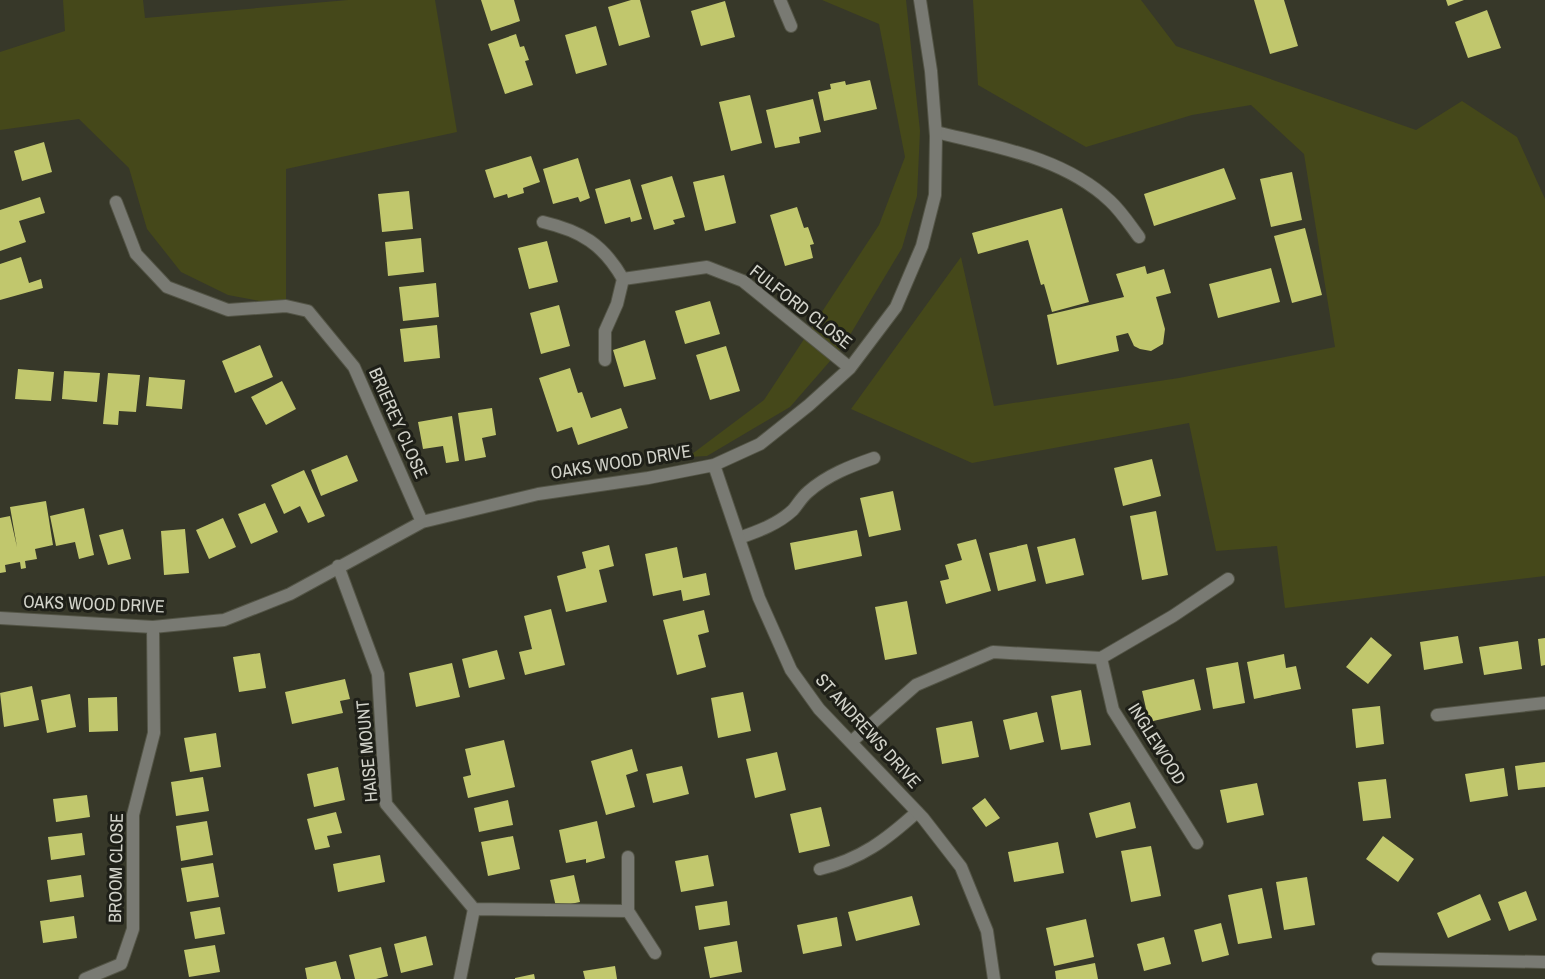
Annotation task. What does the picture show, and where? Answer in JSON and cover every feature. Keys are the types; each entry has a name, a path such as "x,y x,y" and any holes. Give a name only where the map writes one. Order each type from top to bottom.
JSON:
{"street":[{"path":"780,0 791,26"},
{"name":"OAKS WOOD DRIVE","path":"0,618 153,627 224,620 290,594 422,522 538,494 648,478 714,465 760,444 809,405 850,368 896,307 922,246 935,195 936,132 932,71 921,0"},
{"path":"936,132 1012,151 1061,168 1092,186 1112,202 1139,237"},
{"name":"BRIEREY CLOSE","path":"116,202 136,254 167,287 228,310 286,306 308,311 354,368 422,522"},
{"path":"543,222 567,228 598,245 615,265 623,279 617,304 605,331 605,360"},
{"name":"FULFORD CLOSE","path":"623,279 707,267 744,281 850,368"},
{"path":"739,538 778,521 808,492 827,478 849,466 874,458"},
{"name":"ST ANDREWS DRIVE","path":"714,465 759,598 791,670 819,709 917,812 961,867 987,932 994,979"},
{"name":"HAISE MOUNT","path":"338,566 378,674 386,804 474,909"},
{"path":"851,742 916,686 993,652 1101,658 1173,616 1228,579"},
{"name":"BROOM CLOSE","path":"85,979 122,964 133,929 133,815 154,733 153,627"},
{"name":"INGLEWOOD","path":"1101,658 1113,710 1197,843"},
{"path":"1437,715 1545,702"},
{"path":"820,868 843,863 888,838 917,812"},
{"path":"628,857 628,911 654,953"},
{"path":"460,979 474,909 628,911"},
{"path":"1377,959 1545,962"}],"green space":[{"path":"63,0 143,0 145,18 348,0 435,0 457,132 286,169 286,306 228,295 181,272 147,229 129,168 79,119 0,130 0,52 65,31"},
{"path":"822,0 906,0 920,131 917,196 902,248 844,345 790,407 707,456 688,457 764,400 879,225 905,157 879,24"},
{"path":"973,0 1141,0 1176,46 1416,130 1462,101 1517,137 1545,199 1545,576 1285,608 1277,546 1216,551 1189,423 972,463 851,409 961,257 994,406 1179,378 1335,347 1304,154 1251,105 1192,115 1086,147 978,85"}],"building":[{"path":"481,0 514,0 520,21 491,31"},
{"path":"631,0 640,0 650,37 619,46 608,7"},
{"path":"1254,0 1284,0 1298,46 1270,54"},
{"path":"1446,0 1464,0 1448,6"},
{"path":"725,1 735,37 701,46 691,11"},
{"path":"1487,10 1501,48 1468,58 1455,22"},
{"path":"596,26 607,65 576,74 565,35"},
{"path":"516,34 520,47 524,46 529,60 525,61 533,85 505,94 488,44"},
{"path":"870,80 877,109 824,121 818,92 831,89 830,84 845,81 846,85"},
{"path":"750,95 762,143 731,151 719,102"},
{"path":"813,99 821,132 799,137 800,143 775,148 766,110"},
{"path":"44,142 52,172 22,181 14,151"},
{"path":"531,156 540,182 523,188 524,193 508,198 507,194 494,198 485,170"},
{"path":"578,158 590,198 580,202 578,197 553,204 543,169"},
{"path":"1224,168 1236,199 1154,226 1144,194"},
{"path":"1292,172 1302,220 1271,227 1260,179"},
{"path":"724,175 736,223 705,231 693,182"},
{"path":"672,176 685,217 673,220 675,224 654,230 641,185"},
{"path":"630,179 642,219 631,222 630,217 605,224 595,189"},
{"path":"409,191 413,229 382,232 378,194"},
{"path":"40,197 45,213 19,221 26,242 0,251 0,210"},
{"path":"797,207 804,228 808,227 814,244 810,245 813,258 785,266 770,215"},
{"path":"1062,208 1089,302 1052,312 1044,284 1041,285 1028,240 978,254 972,233"},
{"path":"1305,228 1322,295 1292,303 1274,236"},
{"path":"421,238 424,272 388,276 385,242"},
{"path":"547,241 558,282 529,289 518,248"},
{"path":"21,257 29,283 41,279 43,288 0,300 0,264"},
{"path":"1145,266 1147,274 1164,269 1171,293 1156,297 1165,329 1163,344 1151,351 1140,349 1134,346 1128,333 1116,336 1119,351 1057,365 1047,315 1124,297 1116,274"},
{"path":"1271,268 1280,302 1218,318 1209,284"},
{"path":"436,283 439,317 403,321 399,287"},
{"path":"710,301 720,334 685,344 675,311"},
{"path":"559,305 570,346 541,354 530,313"},
{"path":"437,325 440,358 404,362 400,329"},
{"path":"645,340 656,379 624,387 613,350"},
{"path":"260,345 273,377 235,393 222,361"},
{"path":"726,346 740,391 710,400 696,355"},
{"path":"570,368 578,393 582,392 591,418 621,408 628,428 578,445 572,427 557,432 539,378"},
{"path":"18,369 54,372 51,401 15,399"},
{"path":"64,371 100,373 97,402 62,399"},
{"path":"108,373 140,375 136,412 119,411 118,425 103,424"},
{"path":"149,377 185,380 182,409 146,406"},
{"path":"282,381 296,409 266,425 251,397"},
{"path":"492,408 496,435 482,438 486,457 465,461 458,413"},
{"path":"452,416 459,461 446,463 443,446 423,449 418,422"},
{"path":"347,455 358,481 321,496 311,470"},
{"path":"1152,459 1161,496 1123,506 1114,468"},
{"path":"304,470 325,516 308,523 300,506 284,514 271,485"},
{"path":"893,491 901,530 869,537 860,498"},
{"path":"46,501 53,545 35,549 37,559 25,561 26,568 21,569 20,562 5,565 6,572 0,573 0,518 10,516 17,547 10,507"},
{"path":"265,503 278,532 251,544 238,514"},
{"path":"84,508 94,555 79,559 75,542 56,546 50,516"},
{"path":"1156,511 1168,575 1142,580 1130,516"},
{"path":"223,518 236,547 209,559 196,530"},
{"path":"123,529 131,559 108,565 99,535"},
{"path":"185,529 189,573 164,575 161,531"},
{"path":"857,530 862,556 795,570 790,543"},
{"path":"1075,538 1084,575 1046,584 1037,547"},
{"path":"976,539 991,591 946,604 940,581 949,579 945,565 962,560 957,544"},
{"path":"1027,544 1036,581 998,591 989,553"},
{"path":"609,545 614,566 599,570 607,602 566,612 557,576 586,568 582,552"},
{"path":"677,547 683,578 706,573 710,595 683,601 681,590 653,596 645,554"},
{"path":"907,601 917,654 885,660 875,607"},
{"path":"551,609 565,665 525,675 519,652 532,649 524,616"},
{"path":"704,610 709,632 698,635 706,667 677,675 663,620"},
{"path":"1458,636 1463,663 1424,670 1420,642"},
{"path":"1371,637 1392,655 1368,684 1346,667"},
{"path":"1545,638 1545,665 1541,666 1538,639"},
{"path":"1518,641 1522,669 1484,675 1479,647"},
{"path":"497,650 505,679 469,688 462,659"},
{"path":"260,653 266,688 239,692 233,657"},
{"path":"1284,654 1286,668 1296,666 1301,689 1254,699 1247,662"},
{"path":"1238,662 1245,703 1213,709 1206,668"},
{"path":"452,663 460,697 416,707 409,673"},
{"path":"345,679 350,699 340,701 343,713 292,724 285,692"},
{"path":"1194,679 1201,710 1149,722 1142,691"},
{"path":"32,686 39,720 4,727 0,693"},
{"path":"1081,690 1091,745 1061,750 1051,696"},
{"path":"743,692 751,731 718,738 711,698"},
{"path":"70,694 76,727 47,733 41,700"},
{"path":"117,697 118,731 89,732 88,698"},
{"path":"1380,706 1384,744 1356,748 1352,709"},
{"path":"1037,712 1044,742 1010,750 1003,720"},
{"path":"972,721 979,757 942,764 936,728"},
{"path":"216,733 221,767 190,772 184,738"},
{"path":"504,740 515,787 468,798 463,777 471,775 465,749"},
{"path":"632,749 638,771 626,775 635,807 606,815 591,761"},
{"path":"777,752 786,790 755,798 746,759"},
{"path":"1545,762 1545,787 1518,790 1515,766"},
{"path":"682,766 689,794 653,803 646,774"},
{"path":"338,767 345,800 314,807 307,774"},
{"path":"1504,768 1508,796 1470,802 1465,774"},
{"path":"203,777 209,811 176,816 171,782"},
{"path":"1386,779 1391,818 1363,821 1358,782"},
{"path":"1257,783 1264,815 1227,823 1220,790"},
{"path":"87,795 90,817 56,822 53,799"},
{"path":"985,798 1000,818 986,827 972,808"},
{"path":"508,800 513,825 479,832 474,808"},
{"path":"1130,802 1136,828 1096,838 1089,813"},
{"path":"821,807 830,846 799,853 790,814"},
{"path":"336,812 342,833 327,836 330,847 315,850 307,819"},
{"path":"207,821 213,855 181,861 176,826"},
{"path":"597,821 605,858 586,863 586,859 566,863 559,830"},
{"path":"82,833 85,855 51,860 48,837"},
{"path":"513,836 520,869 488,876 481,842"},
{"path":"1383,836 1414,859 1398,882 1366,859"},
{"path":"1058,842 1064,873 1014,882 1008,852"},
{"path":"1151,846 1161,896 1131,902 1121,851"},
{"path":"380,855 385,882 338,892 333,864"},
{"path":"708,855 714,886 681,892 675,861"},
{"path":"213,863 219,897 187,902 181,868"},
{"path":"81,875 84,897 50,902 47,880"},
{"path":"574,875 580,902 556,907 550,880"},
{"path":"1307,877 1315,925 1284,930 1276,882"},
{"path":"1262,888 1272,938 1238,944 1228,895"},
{"path":"1526,891 1537,920 1509,931 1498,902"},
{"path":"1480,894 1491,920 1448,938 1437,913"},
{"path":"912,896 920,925 856,941 848,912"},
{"path":"727,901 730,925 699,930 695,906"},
{"path":"220,907 225,934 195,939 190,912"},
{"path":"74,916 77,938 43,943 40,921"},
{"path":"837,917 842,946 803,954 797,925"},
{"path":"1086,919 1094,957 1054,966 1046,928"},
{"path":"1221,923 1229,955 1202,962 1194,930"},
{"path":"426,936 433,965 401,973 394,944"},
{"path":"1164,937 1171,964 1144,971 1137,944"},
{"path":"737,941 742,972 710,978 704,947"},
{"path":"215,945 220,972 189,977 184,950"},
{"path":"381,947 388,976 376,979 355,979 349,955"},
{"path":"336,961 341,979 307,979 305,968"},
{"path":"1095,963 1098,979 1056,979 1055,971"},
{"path":"615,966 617,979 585,979 583,971"},
{"path":"534,974 535,979 515,979 515,978"}]}
